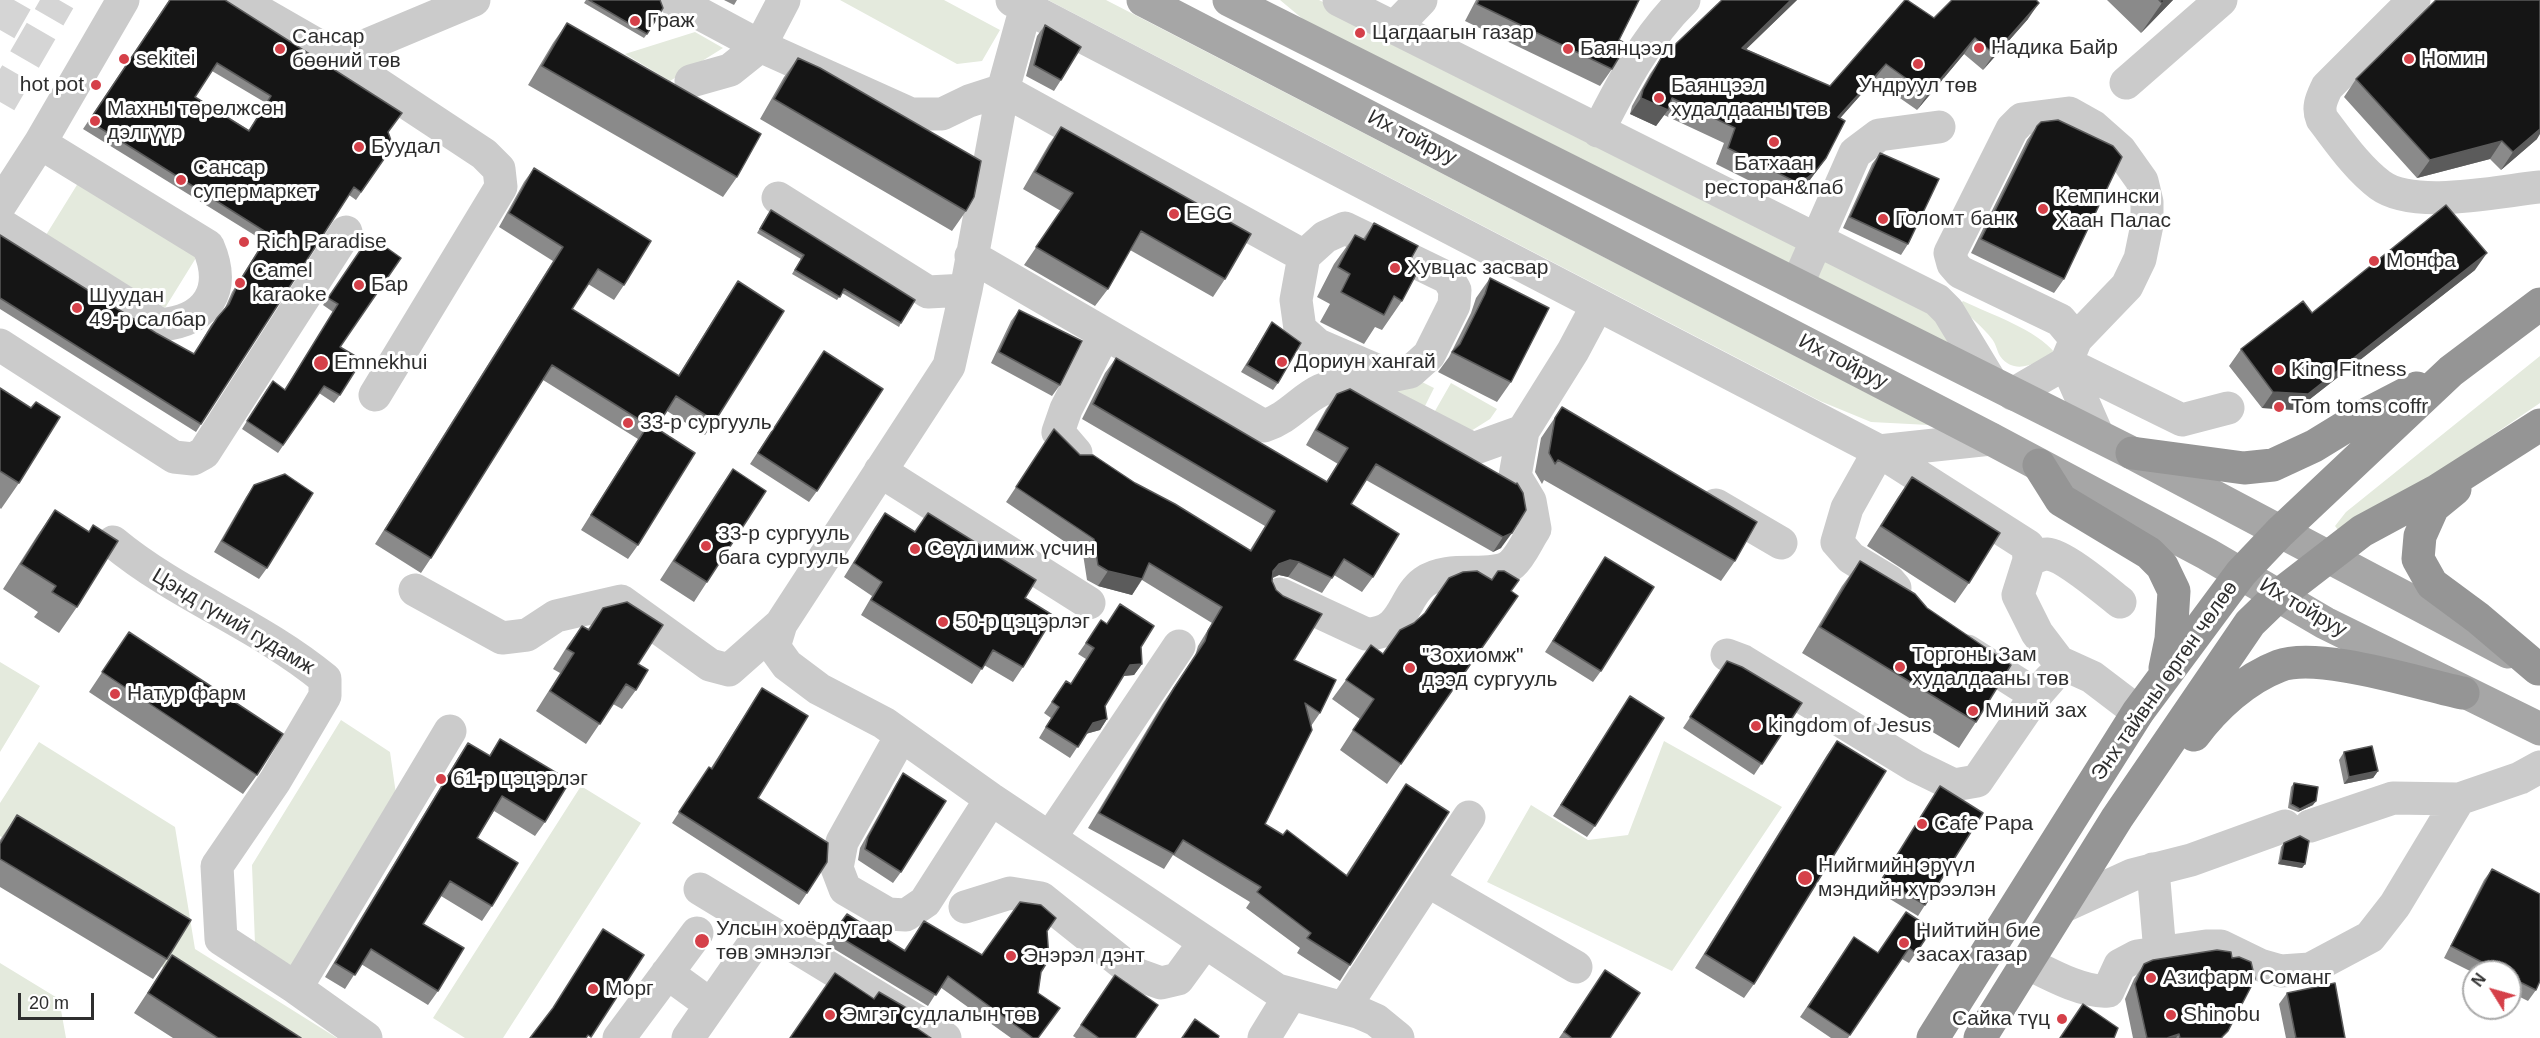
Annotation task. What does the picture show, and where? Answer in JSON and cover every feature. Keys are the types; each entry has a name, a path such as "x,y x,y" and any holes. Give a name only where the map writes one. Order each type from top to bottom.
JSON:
{"highway":[{"name":"Энх тайвны өргөн чөлөө","path":"1933,1038 2138,712 2241,573 2280,532 2451,371 2540,304"},
{"path":"2132,453 2244,468 2273,465 2314,446 2363,416 2451,371"},
{"name":"Энх тайвны өргөн чөлөө","path":"1980,1038 2117,818 2250,623 2279,595 2362,531 2438,490 2540,425"},
{"path":"2502,451 2433,507 2420,536 2418,559 2432,584 2478,618 2539,669"},
{"path":"2039,465 2061,500 2149,553 2162,566 2174,591 2171,639 2163,676"},
{"path":"2117,818 2165,772 2211,712 2248,684 2279,666 2306,662 2353,667 2463,693"}],"main road":[{"name":"Их тойруу","path":"1143,0 1991,439 2241,573 2325,623 2540,729"},
{"name":"Их тойруу","path":"1229,0 2132,453 2539,669"}],"street":[{"path":"0,206 40,143 123,0"},
{"path":"239,0 328,51 484,154 499,169 501,187 375,395"},
{"path":"328,51 350,52 474,0"},
{"path":"674,0 760,46 911,114 942,114 969,101 1003,90 1304,256"},
{"path":"691,81 730,70 760,46 784,0"},
{"path":"1338,0 1937,300 1948,311 2002,388 2071,351 2127,286 2140,259 2147,225 2147,202 2142,181 2120,150 2094,127 2069,114 2022,118 2012,129 1950,254 1953,264 1960,272 2060,320 2071,351 2098,436"},
{"path":"1394,28 1421,0"},
{"path":"1598,131 1635,60 1684,0"},
{"path":"2127,83 2221,0"},
{"path":"2414,0 2327,87 2320,104 2319,112 2322,119 2354,160 2380,185 2394,192 2420,198 2441,198 2540,187"},
{"path":"415,590 502,638 527,635 556,616 621,601 710,665 729,670 781,624 949,366 966,290 1019,4 1879,451 2013,534 2028,546 2029,560 2018,595 2037,633 2059,662 2092,677 2138,712"},
{"path":"1797,285 1855,153 1879,135 1939,127"},
{"path":"0,224 161,325 181,323 198,315 208,300 216,283 216,265 208,246 40,143"},
{"path":"778,198 928,292 966,290"},
{"path":"1345,228 1448,278 1455,290 1454,305 1429,355 1410,372 1390,376 1318,345 1300,328 1296,300 1304,256 1325,237 1345,228"},
{"path":"0,345 174,457 193,459 204,453 346,232"},
{"path":"971,256 1264,426 1279,421 1321,388 1336,384 1351,386 1473,449 1523,431"},
{"path":"1280,594 1366,634 1380,634 1397,621 1422,583 1437,574 1465,571 1496,572 1512,564 1535,529 1530,501 1515,476 1523,431 1597,306"},
{"path":"1076,453 1058,432 1066,409 1104,334"},
{"path":"2071,351 2182,420 2228,408"},
{"path":"1542,401 1572,419"},
{"path":"1879,451 1991,439"},
{"path":"1879,451 1847,508 1837,542 1851,558 1889,581 1912,609"},
{"path":"880,471 1089,603"},
{"path":"1691,490 1781,543"},
{"name":"Цэнд гүний гудамж","path":"112,542 142,567 234,618 325,679 325,696 275,781 217,866 221,939 296,988 366,1038"},
{"path":"2029,560 2046,554 2056,557 2084,573 2120,602"},
{"path":"781,624 774,647 787,665 819,688 884,723 991,799 1277,990 1344,1008 1376,1020 1398,1038"},
{"path":"1944,635 2036,695"},
{"path":"1050,838 1179,646"},
{"path":"1727,655 1743,661 1915,765 1954,785 1977,781 2036,695 2054,674 2059,662"},
{"path":"296,988 450,731"},
{"path":"902,736 842,842 837,868 845,890 888,914 906,915 925,902 991,799"},
{"path":"2062,907 2132,875 2191,860 2297,826 2393,798 2459,799 2520,778 2540,767"},
{"path":"2027,963 2062,980 2099,992 2108,991 2120,965 2137,956 2206,946 2221,946 2260,965 2281,971 2310,969 2370,937 2395,905 2459,799"},
{"path":"1344,1008 1469,817"},
{"path":"2153,869 2160,953"},
{"path":"1428,881 1576,967"},
{"path":"700,889 945,1038"},
{"path":"965,907 1010,893 1041,898 1136,974 1161,983 1178,979 1205,942"},
{"path":"688,1038 764,929"},
{"path":"619,1038 697,933"},
{"path":"667,973 711,1005"},
{"path":"1264,1038 1291,994"}],"shaded area":[{"path":"840,0 944,0 1000,30 982,61 957,64"},
{"path":"1048,0 1106,0 1929,425 1871,422 1820,401"},
{"path":"1280,0 1319,0 1931,311 1964,353 1310,25"},
{"path":"695,32 723,48 670,81 625,54"},
{"path":"80,180 199,253 165,308 46,235"},
{"path":"1963,301 2025,330 2055,353 2027,366 2013,366 2000,356 1988,334 1958,306"},
{"path":"2540,356 2540,403 2440,471 2338,530 2335,526 2346,512"},
{"path":"1414,378 1434,388 1423,410 1386,386"},
{"path":"1451,383 1497,409 1490,419 1471,431 1431,418"},
{"path":"0,662 40,686 0,752"},
{"path":"341,720 390,752 397,801 294,967 255,944 252,865"},
{"path":"1664,741 1782,807 1672,971 1487,882 1531,805 1588,840 1628,835"},
{"path":"39,742 175,827 195,949 337,1038 239,1038 176,999 145,927 0,836 0,803"},
{"path":"581,786 641,823 503,1038 465,1038 433,1018"},
{"path":"0,963 59,999 66,1038 0,1038"}],"building":[{"path":"170,0 225,0 402,113 388,132 393,146 361,192 354,187 201,424 0,298 0,235 156,333 194,354 217,318 229,304 238,284 269,234 89,121","holes":["217,63 271,96 249,131 195,97"]},
{"name":"Граж","path":"589,0 660,0 663,8 647,34"},
{"path":"1479,0 1639,0 1619,40 1627,44 1612,69 1477,4"},
{"path":"1722,0 1791,0 1742,48 1830,86 1905,0 1934,18 1952,0 2036,0 2039,3 1994,54 1975,38 1928,94 1886,64 1838,117 1845,121 1826,158 1815,172 1807,178 1794,181 1728,148 1735,128 1672,98 1668,110 1641,98 1661,58"},
{"path":"2436,0 2540,0 2540,129 2513,152 2502,141 2430,160 2356,79"},
{"path":"567,23 761,134 737,177 542,66"},
{"path":"1045,25 1081,47 1061,80 1034,65"},
{"path":"798,58 820,68 981,161 974,197 966,211 774,99"},
{"name":"Кемпински Хаан Палас","path":"2058,120 2113,146 2122,157 2064,279 1981,239 2037,126 2041,122"},
{"path":"1061,127 1251,234 1225,279 1141,231 1108,289 1036,247 1073,193 1035,172"},
{"path":"1880,153 1939,179 1908,244 1850,217"},
{"path":"534,168 651,241 624,285 598,269 572,309 679,376 738,281 784,311 715,421 676,396 656,428 695,453 638,545 591,515 648,425 552,365 431,558 385,530 563,247 509,213"},
{"path":"2446,205 2487,253 2308,394 2273,392 2241,349 2303,301 2312,313"},
{"path":"771,210 915,300 901,323 844,289 840,297 795,270 804,255 760,229"},
{"path":"1374,223 1418,246 1408,264 1419,269 1402,301 1394,296 1384,315 1341,292 1350,274 1338,267 1355,235 1365,240"},
{"path":"370,236 401,258 340,347 362,360 340,395 324,386 283,445 247,421 273,381 285,390 338,304 328,298"},
{"path":"1490,278 1549,308 1511,382 1452,352 1460,344 1485,294"},
{"path":"1019,310 1082,341 1060,385 999,352"},
{"path":"1272,322 1301,343 1278,383 1247,365"},
{"path":"824,351 883,389 817,491 758,453"},
{"path":"1116,358 1327,482 1348,448 1316,430 1337,394 1350,389 1517,483 1523,493 1526,510 1512,533 1503,537 1376,464 1351,504 1399,534 1373,577 1344,559 1332,578 1290,560 1279,564 1273,571 1272,581 1276,590 1283,596 1322,614 1294,660 1336,680 1320,713 1305,703 1312,730 1265,824 1283,835 1287,830 1347,876 1406,784 1449,812 1350,965 1307,938 1311,933 1257,892 1261,887 1183,840 1174,854 1099,813 1205,641 1222,607 1149,563 1142,579 1108,571 1098,565 1094,539 1016,487 1054,429 1080,455 1093,455 1135,483 1175,504 1251,551 1275,511 1093,404"},
{"path":"0,388 31,408 36,402 60,417 19,483 0,471"},
{"path":"1562,407 1757,522 1735,561 1558,460 1555,464 1549,453 1555,418"},
{"name":"33-р сургууль бага сургууль","path":"733,469 766,491 707,582 674,561"},
{"path":"285,474 313,493 267,568 222,541 254,485"},
{"path":"1912,477 2000,533 1969,583 1881,526"},
{"path":"55,510 89,532 93,525 118,541 77,607 52,592 56,586 21,564"},
{"path":"885,513 915,532 928,513 1036,580 1025,598 1054,616 1023,667 993,650 982,669 871,600 882,582 854,563"},
{"path":"1605,557 1654,587 1601,671 1553,641"},
{"path":"1860,561 1915,594 1927,608 2011,665 1976,722 1820,627"},
{"name":"\"Зохиомж\" дээд сургууль","path":"1477,571 1492,580 1498,571 1504,571 1519,580 1511,591 1518,596 1401,764 1353,730 1374,699 1346,680 1371,645 1383,654 1400,630 1414,623 1425,613 1449,578 1463,572"},
{"path":"627,602 663,625 638,664 648,670 636,690 626,684 600,724 550,691 574,653 567,649 582,626 589,630 603,608"},
{"path":"1120,604 1154,626 1141,647 1142,664 1130,665 1105,706 1107,719 1093,723 1078,747 1046,727 1059,707 1052,702 1066,681 1071,684 1094,648 1086,643 1101,620 1107,624"},
{"path":"129,632 283,734 257,775 102,672"},
{"path":"1727,661 1742,667 1802,703 1762,764 1690,717"},
{"path":"762,688 808,716 758,798 828,843 827,862 807,893 679,812 709,767 712,769"},
{"path":"1630,696 1664,718 1595,826 1561,805"},
{"path":"500,739 570,781 545,822 502,796 477,838 518,863 492,906 450,881 423,924 464,948 438,991 371,949 355,975 335,963 468,743 490,756"},
{"path":"1837,741 1886,771 1754,984 1705,954"},
{"path":"2372,746 2378,771 2349,777 2344,752"},
{"path":"903,773 946,801 901,872 865,849 868,837"},
{"path":"2294,783 2318,787 2316,801 2300,809 2291,804"},
{"path":"1940,786 1983,813 1925,905 1882,879"},
{"path":"17,815 191,920 167,959 0,859 0,844"},
{"path":"2300,836 2309,841 2305,864 2281,860 2284,843"},
{"path":"2492,869 2540,894 2540,981 2536,990 2522,983 2522,960 2478,960 2451,946"},
{"path":"1020,902 1041,905 1056,918 1047,931 1049,959 1041,972 1038,993 1060,1008 1038,1038 1033,1038 948,976 936,995 833,933 847,914 905,951 924,921 982,955"},
{"path":"1906,912 1932,929 1916,953 1909,948 1850,1035 1808,1007 1854,937 1878,953"},
{"name":"Морг","path":"603,929 644,955 591,1037 588,1035 586,1038 530,1038 553,1008"},
{"path":"2217,950 2231,952 2232,958 2239,957 2251,962 2255,979 2228,1031 2221,1038 2180,1038 2179,1034 2167,1038 2147,1038 2135,984 2144,964 2153,960"},
{"path":"172,955 301,1038 218,1038 148,993"},
{"path":"1605,970 1640,993 1610,1038 1572,1038 1564,1032"},
{"path":"835,973 874,999 879,992 922,1017 915,1027 931,1038 790,1038"},
{"path":"1115,975 1158,1005 1135,1038 1099,1038 1081,1025"},
{"path":"2335,983 2345,1038 2296,1038 2287,993"},
{"path":"2083,1004 2118,1028 2114,1038 2060,1038"},
{"path":"1195,1019 1219,1036 1218,1038 1182,1038"}],"tunnel":[{"path":"0,30 17,0"},
{"path":"0,102 59,0"}],"place":[{"name":"Граж","path":"635,21"},
{"name":"Цагдаагын газар","path":"1360,33"},
{"name":"Надика Байр","path":"1979,48"},
{"name":"Сансар бөөний төв","path":"280,49"},
{"name":"Баянцээл","path":"1568,49"},
{"name":"sekitei","path":"124,59"},
{"name":"Номин","path":"2409,59"},
{"name":"Ундруул төв","path":"1918,64"},
{"name":"hot pot","path":"96,85"},
{"name":"Баянцээл худалдааны төв","path":"1659,98"},
{"name":"Махны төрөлжсөн дэлгүүр","path":"95,121"},
{"name":"Батхаан ресторан&паб","path":"1774,142"},
{"name":"Буудал","path":"359,147"},
{"name":"Сансар супермаркет","path":"181,180"},
{"name":"Кемпински Хаан Палас","path":"2043,209"},
{"name":"EGG","path":"1174,214"},
{"name":"Голомт банк","path":"1883,219"},
{"name":"Rich Paradise","path":"244,242"},
{"name":"Монфа","path":"2374,261"},
{"name":"Хувцас засвар","path":"1395,268"},
{"name":"Camel karaoke","path":"240,283"},
{"name":"Бар","path":"359,285"},
{"name":"Шуудан 49-р салбар","path":"77,308"},
{"name":"Дориун хангай","path":"1282,362"},
{"name":"Emnekhui","path":"321,363"},
{"name":"King Fitness","path":"2279,370"},
{"name":"Tom toms coffr","path":"2279,407"},
{"name":"33-р сургууль","path":"628,423"},
{"name":"33-р сургууль бага сургууль","path":"706,546"},
{"name":"Сөүл имиж үсчин","path":"915,549"},
{"name":"50-р цэцэрлэг","path":"943,622"},
{"name":"Торгоны Зам худалдааны төв","path":"1900,667"},
{"name":"\"Зохиомж\" дээд сургууль","path":"1410,668"},
{"name":"Натур фарм","path":"115,694"},
{"name":"Миний зах","path":"1973,711"},
{"name":"kingdom of Jesus","path":"1756,726"},
{"name":"61-р цэцэрлэг","path":"441,779"},
{"name":"Cafe Papa","path":"1922,824"},
{"name":"Нийгмийн эрүүл мэндийн хүрээлэн","path":"1805,878"},
{"name":"Улсын хоёрдугаар төв эмнэлэг","path":"702,941"},
{"name":"Нийтийн бие засах газар","path":"1904,943"},
{"name":"Энэрэл дэнт","path":"1011,956"},
{"name":"Азифарм Соманг","path":"2151,978"},
{"name":"Морг","path":"593,989"},
{"name":"Эмгэг судлалын төв","path":"830,1015"},
{"name":"Shinobu","path":"2171,1015"},
{"name":"Сайка түц","path":"2062,1019"}]}
